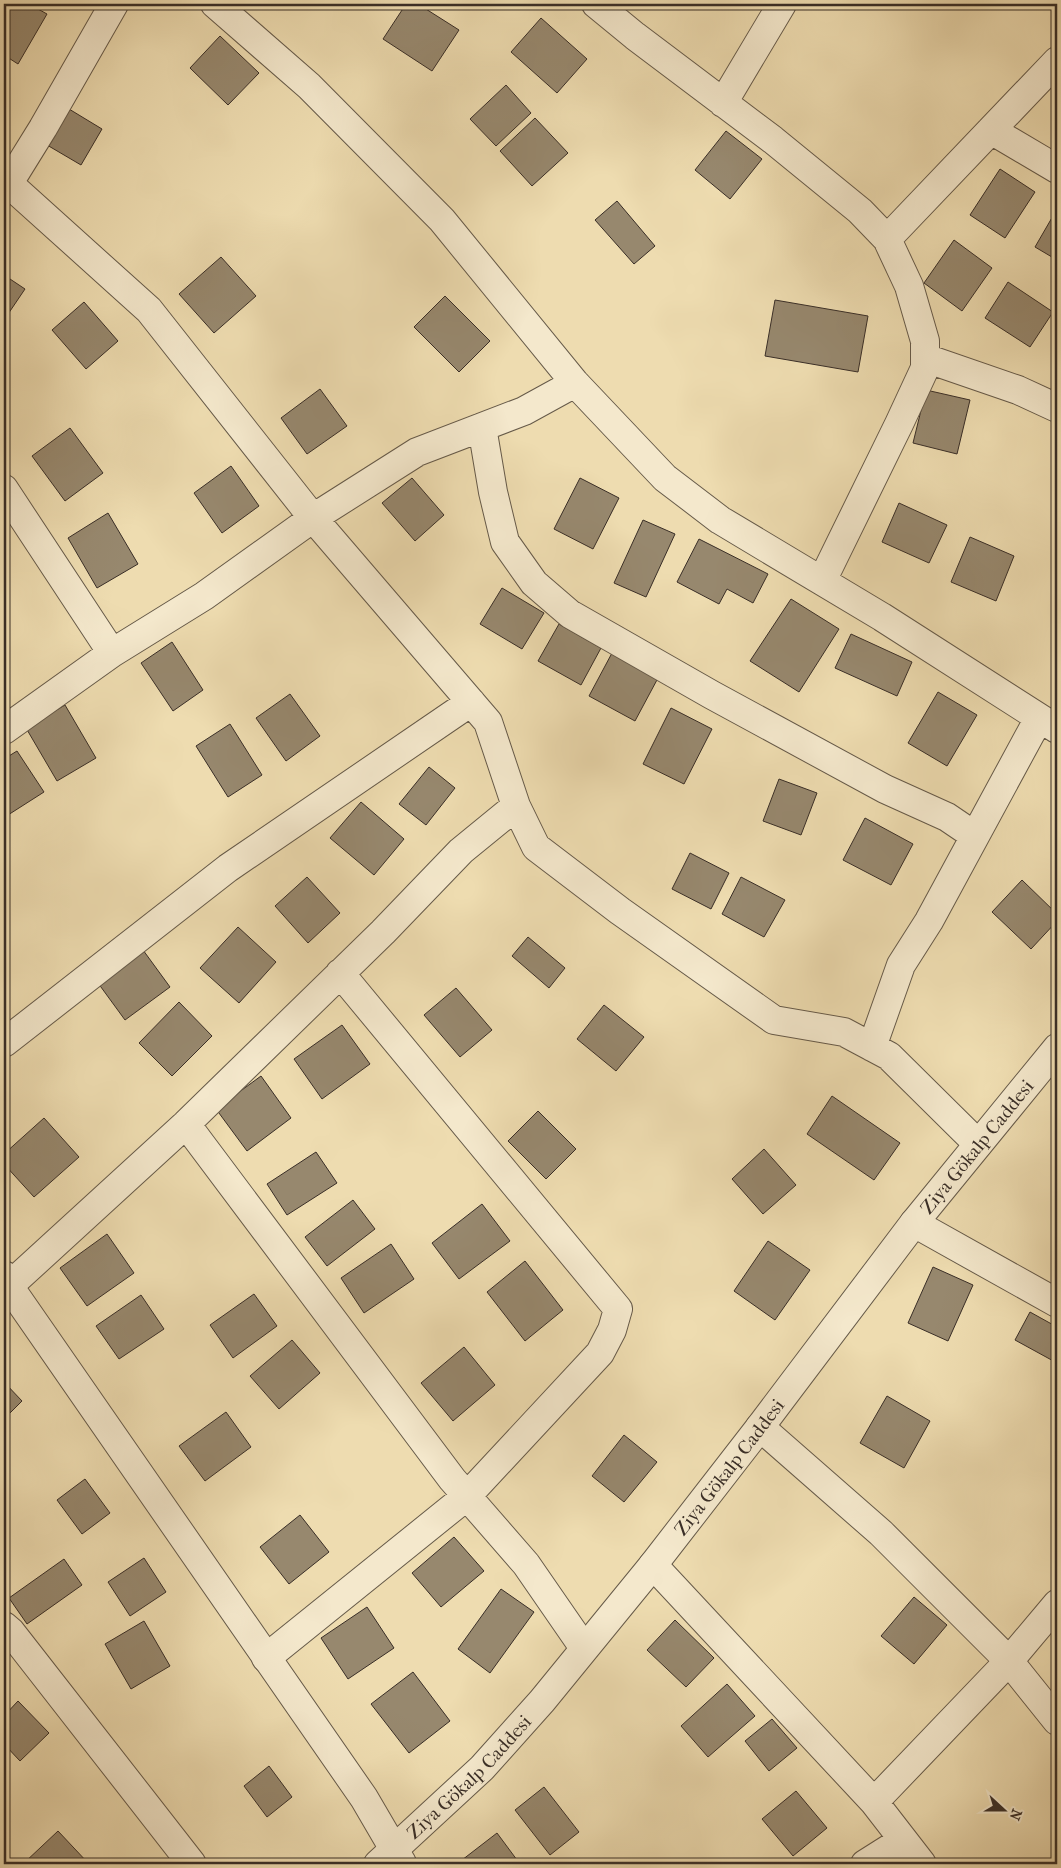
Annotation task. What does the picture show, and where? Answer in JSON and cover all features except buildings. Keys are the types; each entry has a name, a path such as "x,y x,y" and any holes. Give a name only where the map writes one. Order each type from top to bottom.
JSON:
{"street":[{"path":"114,4 43,128 6,187 149,310 313,518 488,722 516,806 536,847 620,911 774,1020 844,1032 889,1056 978,1144"},
{"path":"215,4 309,86 442,220 574,383 665,478 720,520 882,617 1048,723 975,836 929,921 901,965 872,1047"},
{"path":"596,4 635,36 773,140 852,205 887,239 909,286 924,341 925,368 822,581"},
{"path":"723,103 782,4"},
{"path":"887,239 1057,61"},
{"path":"991,130 1057,168"},
{"path":"925,358 1018,390 1057,408"},
{"path":"4,730 112,653 204,596 313,518 417,452 524,411 574,383"},
{"path":"482,427 505,542 534,583 570,614 885,790 947,817 975,836"},
{"path":"4,489 112,653"},
{"path":"4,1043 228,868 471,702"},
{"path":"391,1859 364,1798 6,1280 186,1124 383,932 461,851 516,806"},
{"path":"266,1658 467,1496 600,1354 612,1330 618,1309 340,973"},
{"name":"Ziya Gökalp Caddesi","path":"391,1859 482,1768 542,1701 653,1565 914,1223 1057,1048"},
{"path":"186,1124 452,1479 526,1564 584,1648"},
{"path":"914,1223 1057,1303"},
{"path":"760,1427 881,1533 1009,1661 1057,1722"},
{"path":"653,1565 874,1802 922,1864"},
{"path":"874,1802 1009,1661 1057,1604"},
{"path":"4,1626 11,1632 85,1725 192,1864"},
{"path":"865,1864 903,1840"}]}
